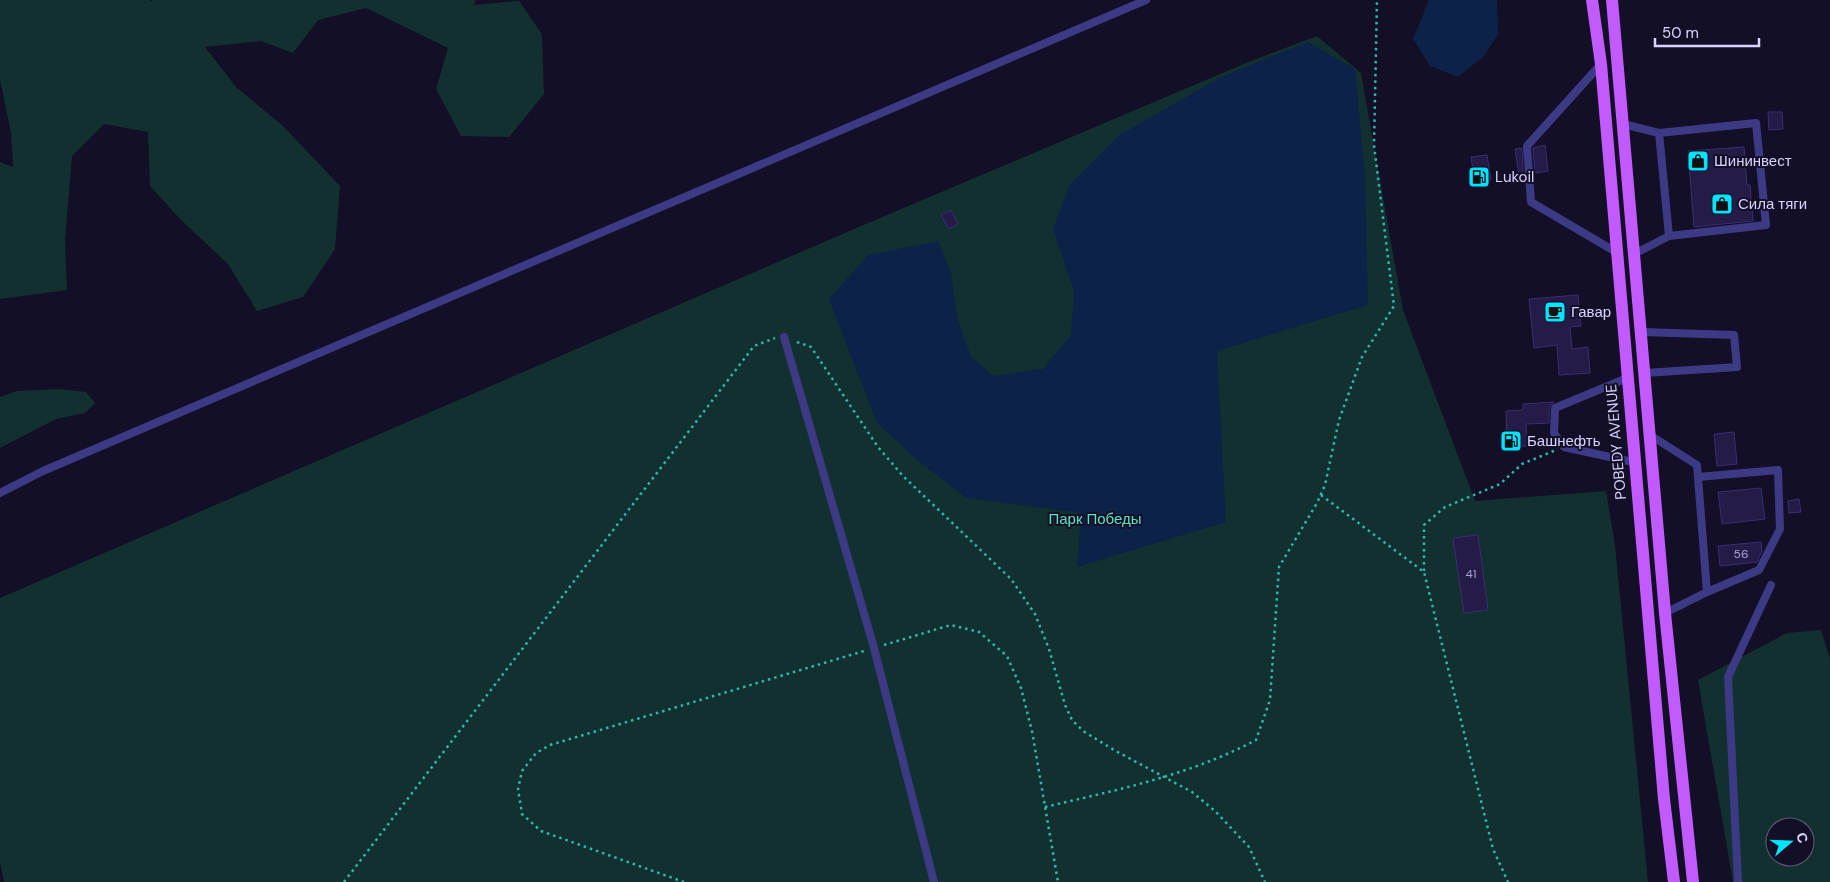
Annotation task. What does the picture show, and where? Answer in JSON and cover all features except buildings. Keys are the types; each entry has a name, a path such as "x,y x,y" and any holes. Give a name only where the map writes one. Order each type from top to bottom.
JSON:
{"main road":[{"name":"POBEDY AVENUE","path":"1592,0 1601,64 1633,462 1664,799 1674,882"},
{"path":"1612,0 1665,613 1693,882"}],"lane":[{"path":"0,493 61,463 1146,0"},
{"path":"1601,64 1528,146 1531,202 1616,252"},
{"path":"1623,124 1659,133 1756,123 1766,225 1669,236 1634,254"},
{"path":"1659,133 1669,236"},
{"path":"1642,332 1734,334 1736,351 1737,367 1645,373"},
{"path":"784,337 874,648 934,882"},
{"path":"1627,378 1555,408 1554,433 1564,447 1633,462"},
{"path":"1650,435 1697,465 1707,592"},
{"path":"1665,613 1707,592 1759,570 1780,529 1778,470 1698,477"},
{"path":"1738,882 1728,677 1771,584"}],"path":[{"path":"1045,807 1166,778 1229,754 1256,740 1270,700 1279,567 1321,495 1325,485 1339,420 1362,357 1394,306 1374,145 1377,0"},
{"path":"344,882 754,346 768,339 784,337 812,347 884,454 908,480 1011,579 1035,614 1050,648 1065,705 1072,720 1083,731 1192,792 1249,847 1265,882"},
{"path":"1508,882 1493,849 1424,572 1424,526 1445,508 1500,484 1522,464 1564,447"},
{"path":"1321,495 1424,572"},
{"path":"684,882 541,831 522,814 518,789 522,770 536,753 550,745 951,625 979,632 1007,656 1022,688 1032,731 1058,882"}],"green space":[{"path":"0,0 150,0 152,2 152,0 475,0 474,5 519,1 542,34 544,94 509,137 461,136 436,89 448,48 366,8 318,20 293,53 261,41 205,47 236,87 283,126 340,186 335,249 303,297 257,311 228,264 180,219 150,186 148,132 104,124 72,156 65,240 67,290 0,299 0,162 13,167 11,132 0,80"},
{"name":"Парк Победы","path":"1317,36 1361,73 1403,310 1475,501 1606,491 1615,545 1648,882 4,882 0,862 0,598 854,229 1246,63"},
{"path":"59,389 86,392 95,403 85,413 56,419 0,448 0,397 17,391"},
{"path":"1821,630 1830,659 1830,882 1733,882 1698,680 1787,633"}],"water":[{"path":"1429,0 1497,0 1498,34 1484,56 1458,77 1430,66 1413,39"},
{"path":"1308,42 1355,69 1365,176 1368,305 1217,351 1226,522 1077,567 1081,513 966,498 915,458 877,423 829,299 868,255 938,241 951,273 958,321 971,357 994,376 1043,369 1071,335 1074,292 1053,229 1070,184 1118,136 1221,77"}],"place":[{"name":"Шининвест","path":"1698,161"},
{"name":"Lukoil","path":"1479,177"},
{"name":"Сила тяги","path":"1722,204"},
{"name":"Гавар","path":"1555,312"},
{"name":"Башнефть","path":"1511,441"}]}
